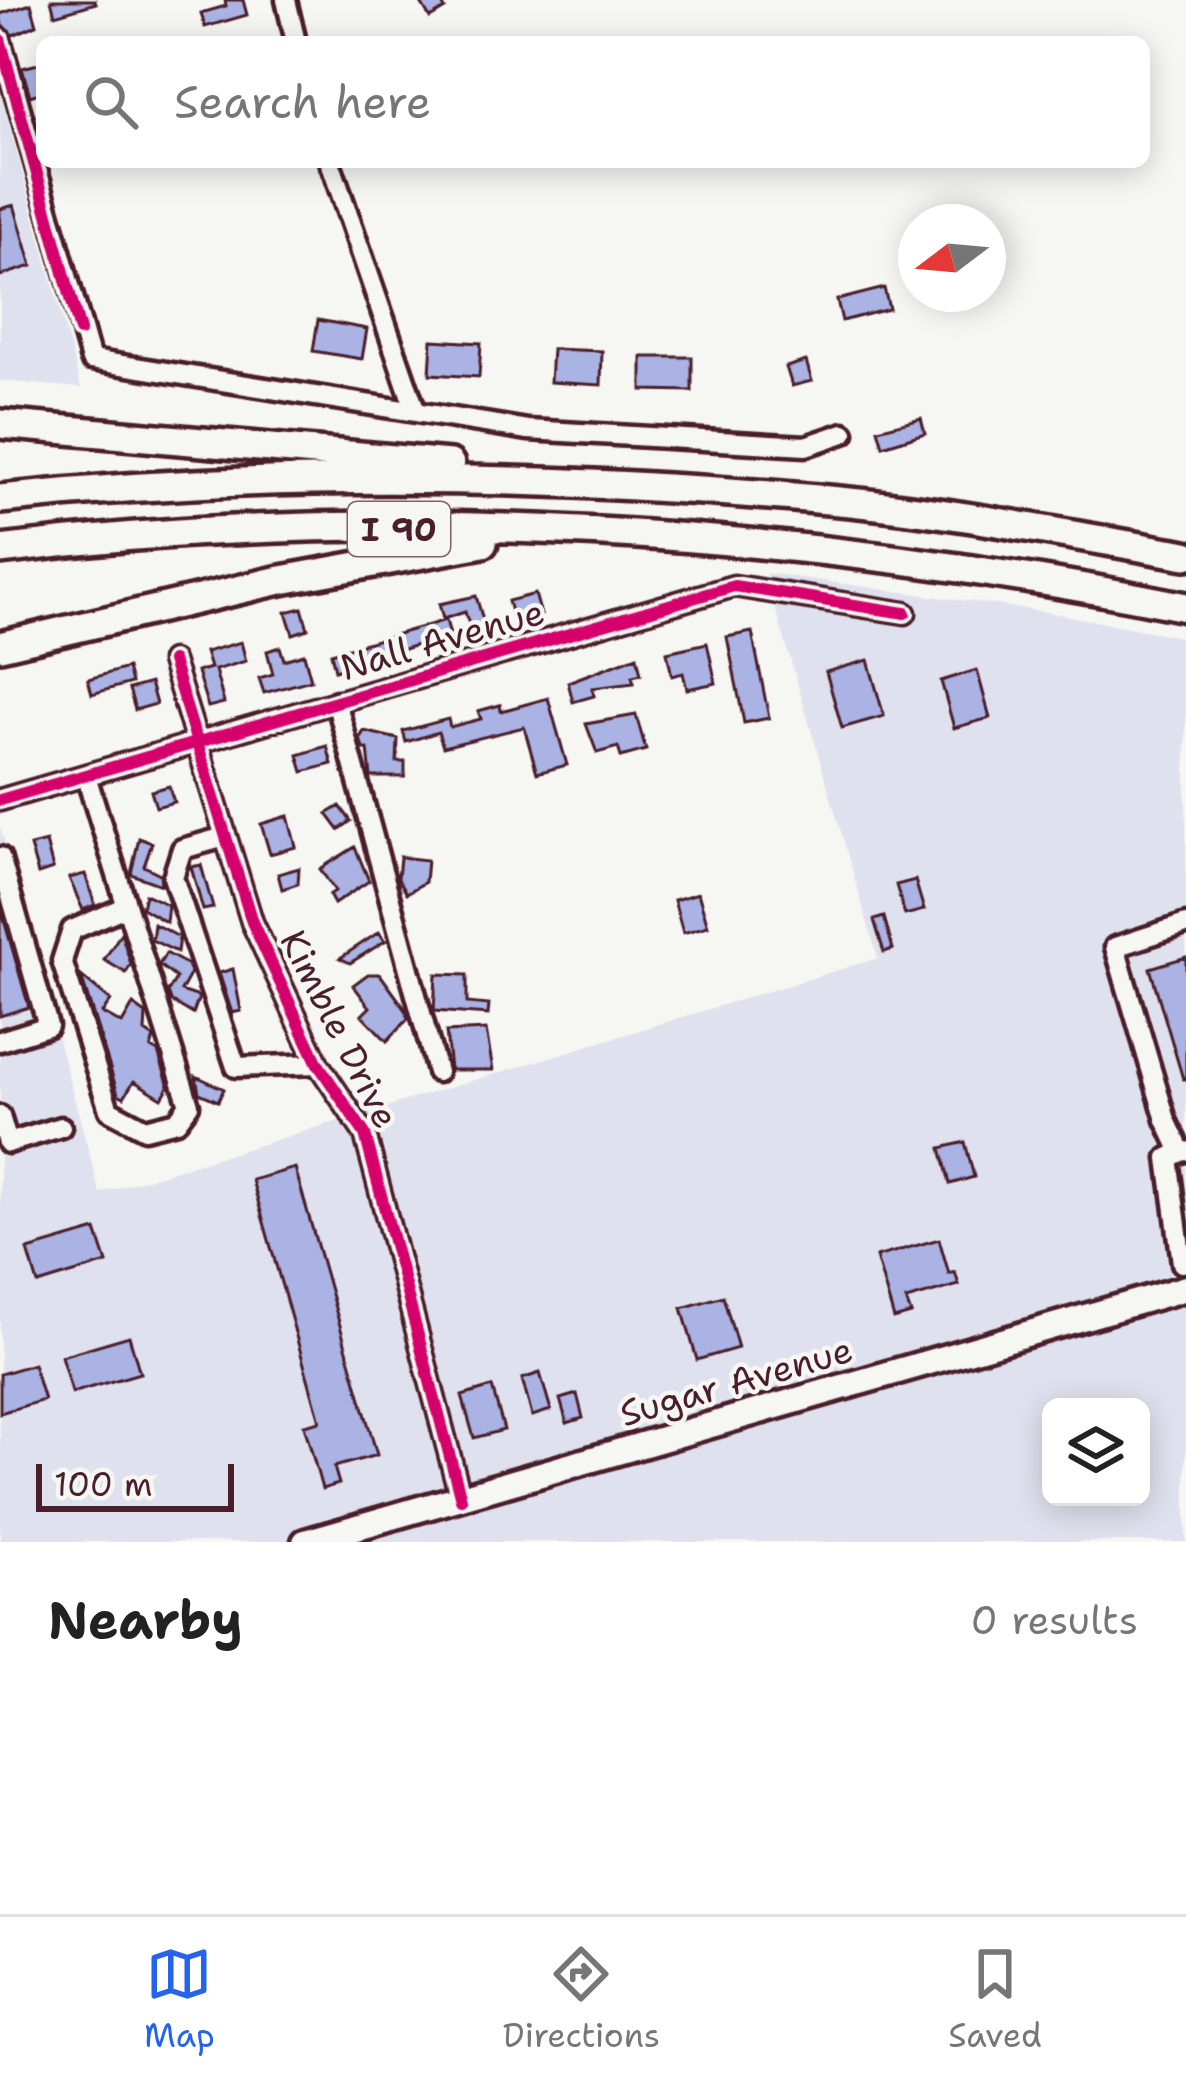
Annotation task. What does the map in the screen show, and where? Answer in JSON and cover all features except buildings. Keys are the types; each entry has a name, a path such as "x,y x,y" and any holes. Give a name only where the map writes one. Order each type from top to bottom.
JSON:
{"highway":[{"path":"0,424 436,463 531,481"},
{"name":"I 90","path":"0,500 227,481 531,481 820,499 1186,555"},
{"name":"I 90","path":"0,550 237,532 608,533 799,550 1186,607"},
{"path":"0,646 276,581 488,543 799,550"}],"main road":[{"name":"Sugar Avenue","path":"305,1542 1184,1275"}],"street":[{"path":"286,0 295,36"},
{"path":"0,39 91,360 105,366 528,430 806,446 844,433"},
{"path":"332,168 416,412"},
{"name":"Nall Avenue","path":"0,800 196,747 336,701 734,586 905,613"},
{"name":"Kimble Drive","path":"172,661 252,922 319,1064 365,1134 460,1498"},
{"path":"336,701 437,1072"},
{"path":"86,776 189,1105 178,1120 146,1129 109,1110 62,961 72,930 125,907"},
{"path":"225,837 182,849 173,877 236,1067 319,1064"},
{"path":"0,1041 48,1027 1,862"},
{"path":"1184,1275 1168,1158 1183,1152 1166,1120 1115,947 1186,925"},
{"path":"0,1116 8,1142 62,1126"}],"shaded area":[{"path":"0,91 81,388 0,381"},
{"path":"765,573 1047,612 1186,638 1186,1268 1172,1272 1186,1319 1186,1542 0,1542 0,826 100,1193 878,958"}],"cycle path":[{"path":"0,39 80,331"},
{"path":"0,800 734,586 905,613"},
{"path":"172,661 252,922 318,1064 365,1134 461,1499"}]}
